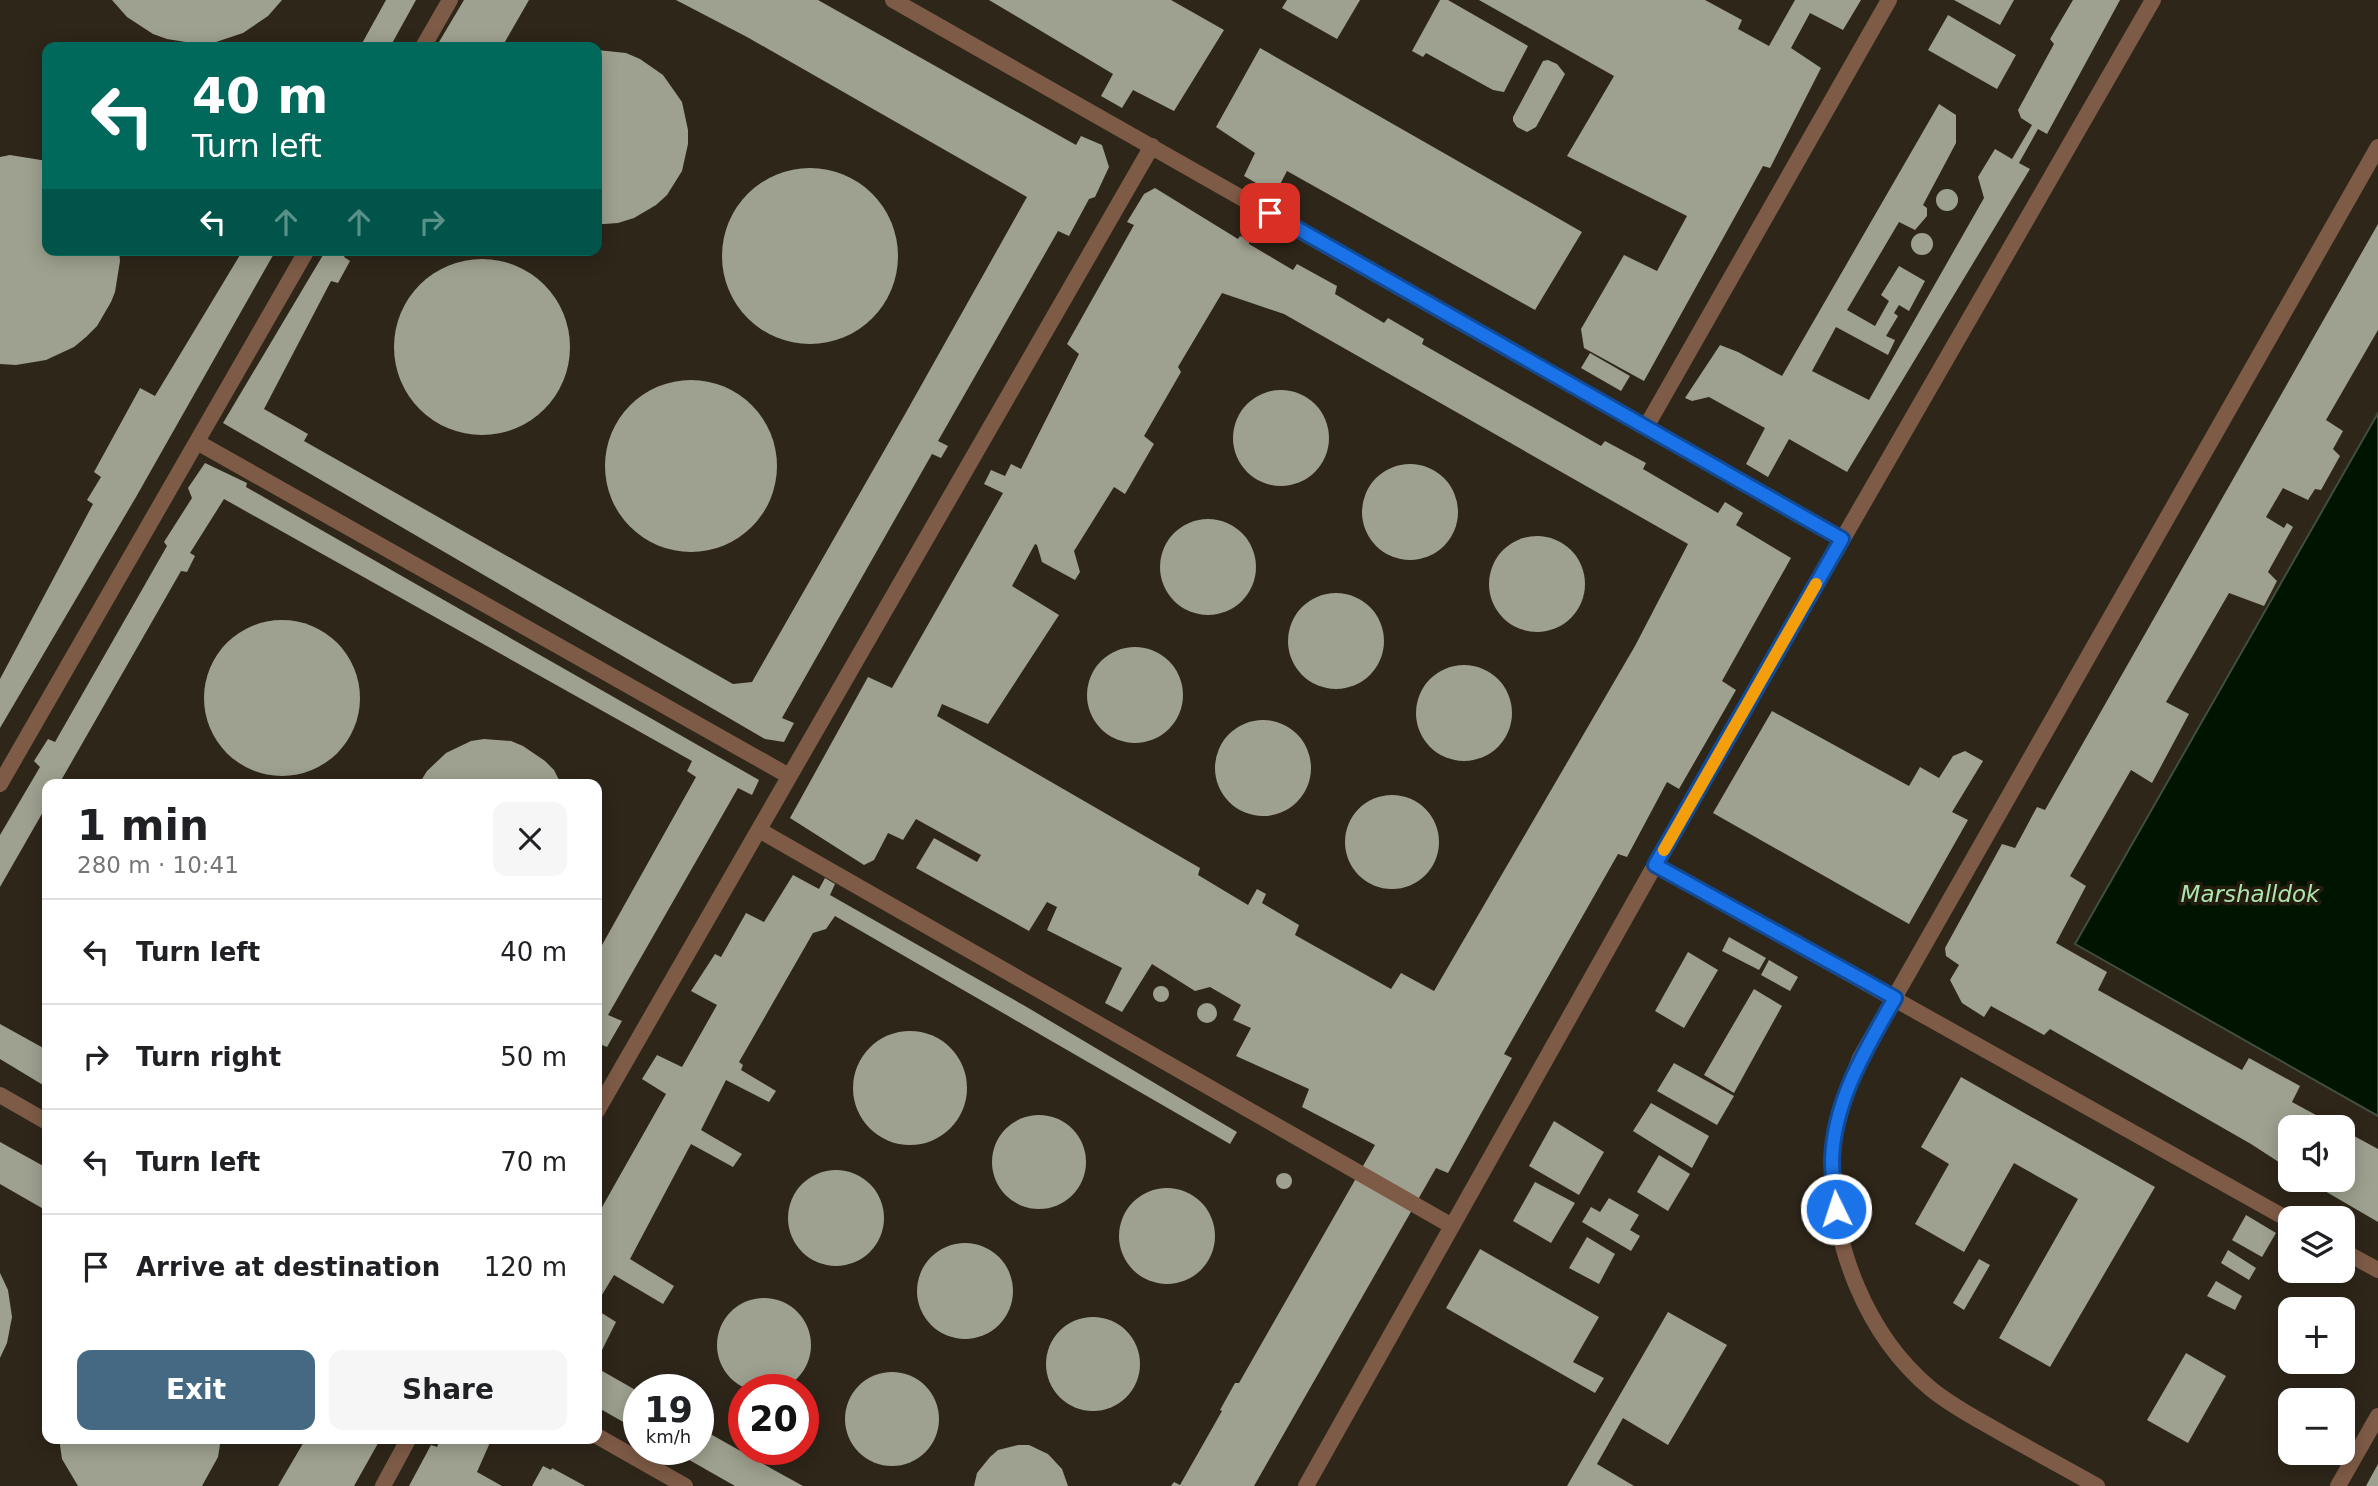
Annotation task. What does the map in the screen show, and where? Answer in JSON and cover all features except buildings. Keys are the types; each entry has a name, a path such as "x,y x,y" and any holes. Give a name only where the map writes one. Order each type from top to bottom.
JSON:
{"lane":[{"path":"426,42 450,0"},
{"path":"893,0 1842,539"},
{"path":"1646,427 1889,0"},
{"path":"1306,1486 1655,865 2153,0"},
{"path":"602,1102 1152,146"},
{"path":"2097,1486 1969,1415 1931,1389 1895,1353 1866,1304 1843,1251 1832,1159 1841,1107 1860,1058 2378,147"},
{"path":"0,784 304,256"},
{"path":"197,442 789,776"},
{"path":"759,830 1452,1226"},
{"path":"1655,865 2278,1214"},
{"path":"0,1095 42,1119"},
{"path":"2355,1258 2378,1270"},
{"path":"2338,1486 2378,1416"},
{"path":"602,1439 685,1486"},
{"path":"383,1486 406,1444"}],"water":[{"name":"Marshalldok","path":"2378,413 2378,1116 2075,944"}],"slow traffic":[{"path":"1664,850 1816,584"}],"route":[{"path":"1270,213 1842,539 1655,865 1895,998 1860,1058 1841,1107 1832,1159 1836,1209"}]}
